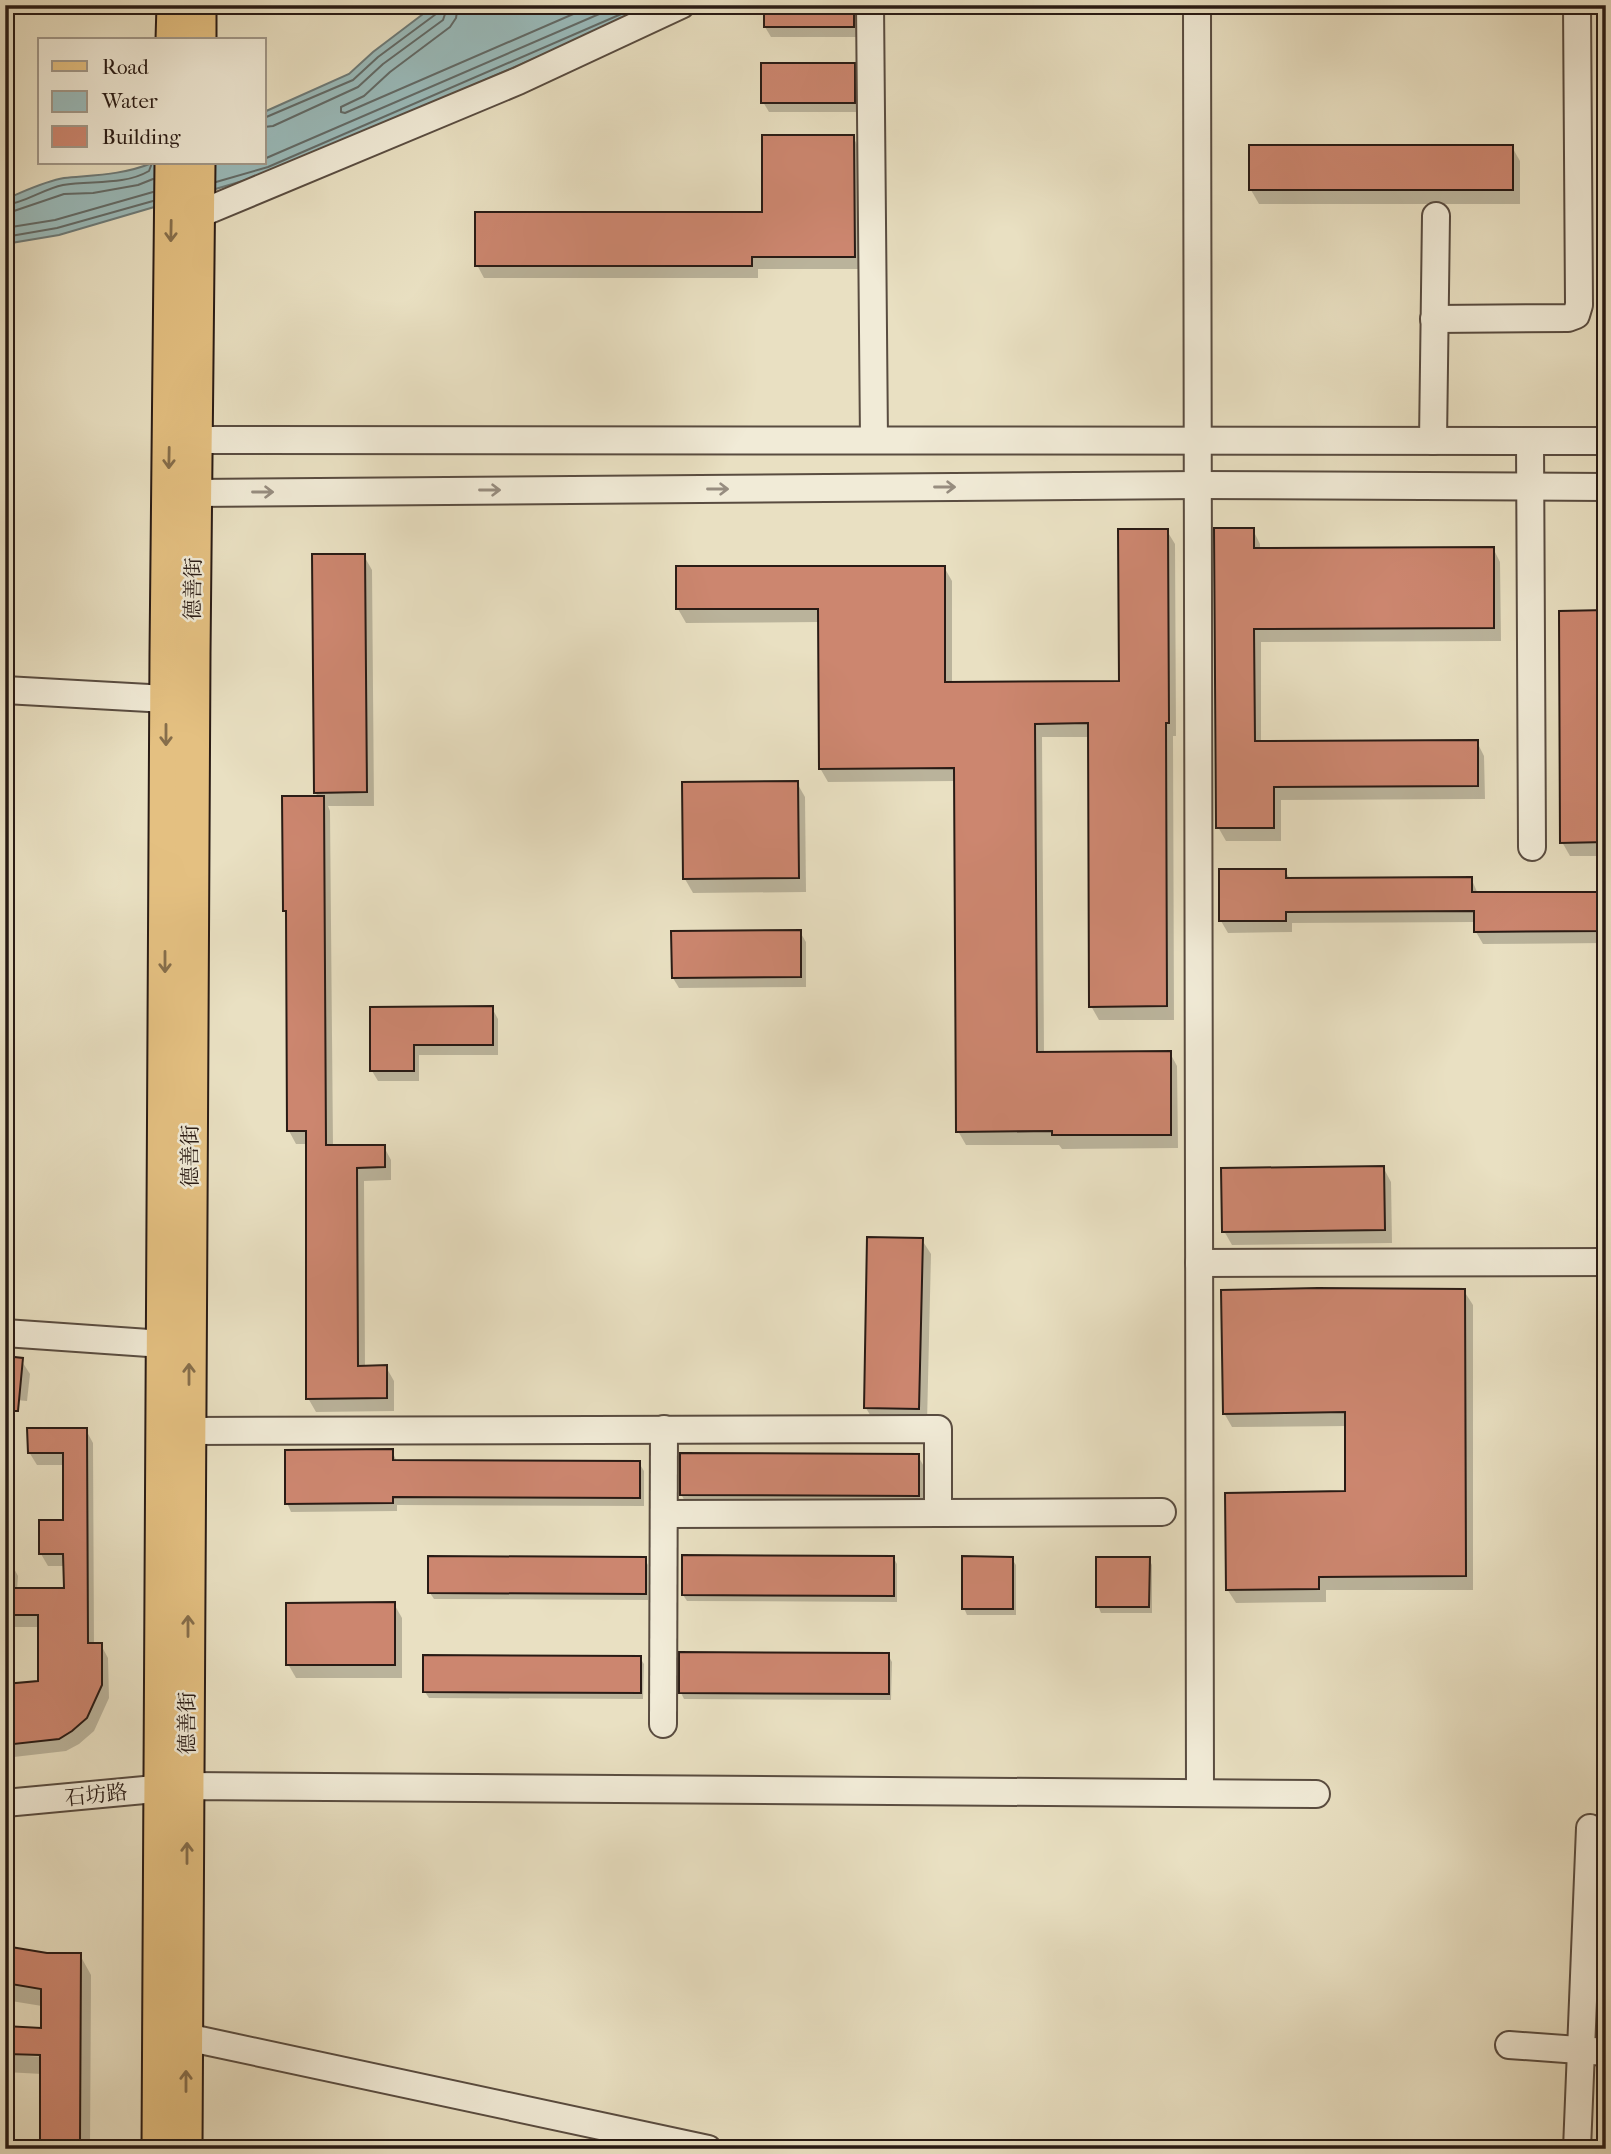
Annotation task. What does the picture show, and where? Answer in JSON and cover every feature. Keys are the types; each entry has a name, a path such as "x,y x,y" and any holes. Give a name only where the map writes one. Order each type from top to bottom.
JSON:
{"main road":[{"path":"173,38 174,5"},
{"path":"199,38 200,5"},
{"name":"德善街","path":"172,164 163,1343 174,1787 186,2037 185,2149"},
{"name":"德善街","path":"159,2149 189,1431 198,164"}],"street":[{"path":"197,215 518,81 681,5"},
{"path":"870,5 874,440"},
{"path":"1198,5 1199,1793"},
{"path":"1434,319 1568,318 1576,315 1579,305 1577,5"},
{"path":"1433,441 1436,216"},
{"path":"195,440 1606,441"},
{"path":"1530,441 1532,846"},
{"path":"194,493 1198,485 1606,487"},
{"path":"5,690 167,699"},
{"path":"1199,1263 1606,1262"},
{"path":"5,1334 163,1343"},
{"path":"663,1724 664,1429"},
{"path":"189,1431 938,1429 938,1513"},
{"path":"664,1514 1162,1512"},
{"name":"石坊路","path":"5,1803 174,1787 1316,1794"},
{"path":"1577,2149 1594,2052 1590,1828"},
{"path":"186,2037 708,2149"},
{"path":"1509,2045 1594,2052"}],"water":[{"path":"438,5 658,5 270,173 59,235 5,244 5,199 49,182 119,172 149,164 266,164 266,111 349,74"}],"building":[{"path":"764,5 854,5 854,27 764,27"},
{"path":"761,63 855,63 855,103 761,103"},
{"path":"762,135 854,135 855,257 752,257 752,266 475,266 475,212 762,212"},
{"path":"1249,145 1513,145 1513,190 1249,190"},
{"path":"1214,528 1254,528 1254,548 1494,547 1494,628 1254,629 1255,741 1478,740 1478,786 1274,787 1274,828 1216,828"},
{"path":"1118,529 1168,529 1167,1006 1089,1007 1088,723 1035,724 1037,1052 1171,1051 1171,1135 1052,1135 1052,1131 956,1132 954,768 819,769 818,609 676,609 676,566 945,566 945,682 1119,681"},
{"path":"312,554 365,554 367,792 314,793"},
{"path":"1606,610 1606,842 1560,843 1559,611"},
{"path":"798,781 799,878 683,879 682,782"},
{"path":"282,796 324,796 326,1145 385,1145 385,1167 357,1168 358,1366 387,1365 387,1398 306,1399 306,1131 287,1131 286,911 283,911"},
{"path":"1219,869 1286,869 1286,878 1472,877 1472,892 1606,892 1606,931 1474,932 1474,911 1286,912 1286,921 1219,921"},
{"path":"801,930 801,977 672,978 671,931"},
{"path":"493,1006 493,1045 414,1045 414,1071 370,1071 370,1007"},
{"path":"1384,1166 1385,1230 1222,1232 1221,1168"},
{"path":"867,1237 923,1238 919,1409 864,1408"},
{"path":"1465,1289 1466,1576 1319,1577 1319,1589 1226,1590 1225,1493 1345,1491 1345,1412 1223,1414 1221,1290"},
{"path":"5,1356 23,1358 18,1411 5,1411"},
{"path":"27,1428 87,1428 88,1643 102,1643 102,1685 87,1718 72,1731 59,1739 5,1745 5,1684 38,1681 38,1615 5,1615 5,1588 64,1588 63,1554 39,1554 39,1520 63,1520 63,1453 28,1453"},
{"path":"393,1449 393,1460 640,1461 640,1498 393,1497 393,1503 285,1504 285,1450"},
{"path":"680,1453 919,1454 919,1496 680,1495"},
{"path":"682,1555 894,1556 894,1596 682,1595"},
{"path":"428,1556 646,1557 646,1594 428,1593"},
{"path":"962,1556 1013,1557 1013,1609 962,1609"},
{"path":"1096,1557 1150,1557 1149,1607 1096,1607"},
{"path":"395,1602 395,1665 286,1665 286,1603"},
{"path":"679,1652 889,1653 889,1694 679,1693"},
{"path":"423,1655 641,1656 641,1693 423,1692"},
{"path":"5,1946 47,1953 81,1953 80,2142 40,2142 40,2055 5,2054 5,2026 41,2028 41,1989 5,1983"}]}
